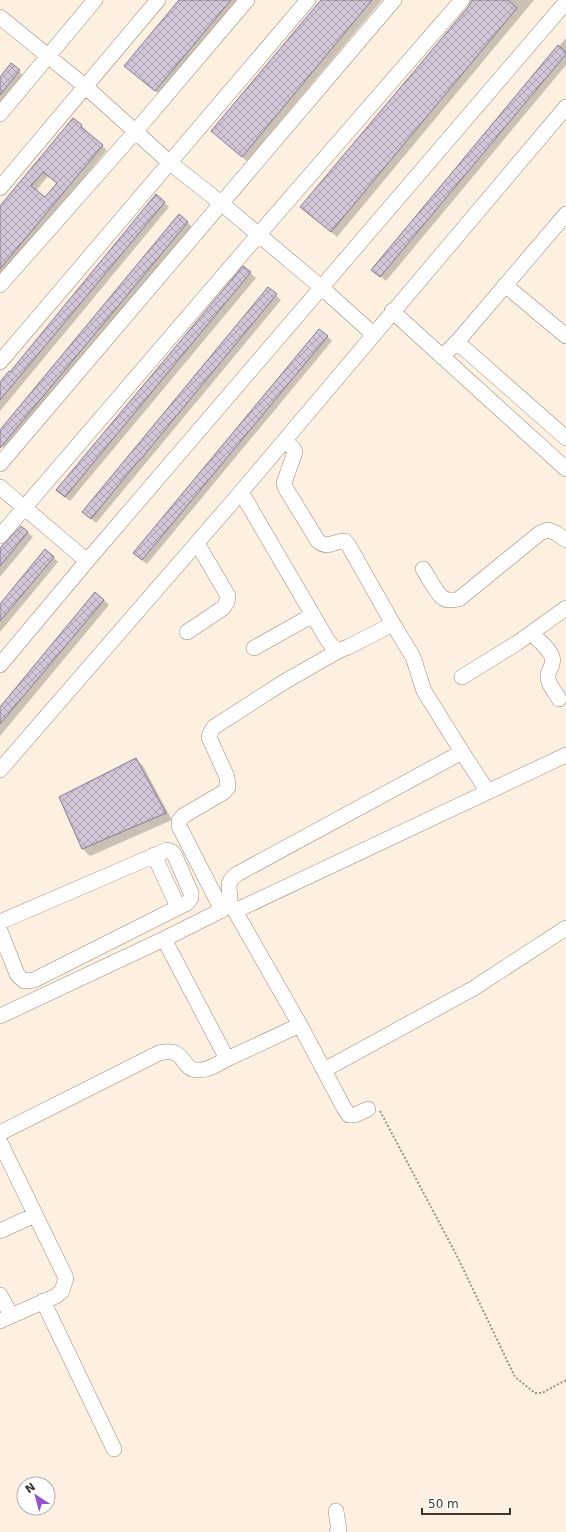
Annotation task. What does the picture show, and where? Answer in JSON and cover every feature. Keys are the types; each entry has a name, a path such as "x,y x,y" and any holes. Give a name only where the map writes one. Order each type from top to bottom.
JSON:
{"street":[{"path":"0,114 95,0"},
{"path":"0,188 158,0"},
{"path":"0,285 135,132 247,0"},
{"path":"0,362 308,0"},
{"path":"0,464 394,0"},
{"path":"0,536 258,234 462,0"},
{"path":"0,665 87,560 566,2"},
{"path":"0,17 86,87 169,162 258,234 322,288 373,334"},
{"path":"0,770 241,492 392,311 566,107"},
{"path":"442,357 457,342 566,214"},
{"path":"505,285 566,336"},
{"path":"392,311 566,469"},
{"path":"457,342 566,438"},
{"path":"284,441 293,448 295,452 284,483 286,489 318,540 327,545 345,541 349,546 413,657 426,695 488,792"},
{"path":"0,487 87,560"},
{"path":"241,492 328,641 333,647 340,650"},
{"path":"423,568 439,594 444,599 458,599 540,533 548,530 556,533 566,540"},
{"path":"187,632 223,608 227,602 228,596 197,542"},
{"path":"462,677 531,633 566,608"},
{"path":"254,648 313,615"},
{"path":"368,1109 355,1115 349,1115 344,1108 300,1025 179,826 179,821 183,816 224,792 228,787 227,777 209,737 214,727 284,682 340,650 348,648 393,624"},
{"path":"531,633 549,652 552,658 553,664 548,675 549,681 559,698"},
{"path":"229,908 231,896 229,886 230,878 462,752"},
{"path":"0,1016 229,908 488,792 566,755"},
{"path":"0,922 167,850 172,852 175,856 191,893 191,898 187,903 34,980 24,981 17,974 0,931"},
{"path":"324,1070 474,988 566,928"},
{"path":"164,939 227,1059"},
{"path":"0,1133 159,1053 170,1051 178,1054 191,1069 199,1070 209,1068 300,1025"},
{"path":"0,1142 66,1278 62,1291 56,1296 5,1318 0,1295"},
{"path":"0,1231 35,1215"},
{"path":"42,1301 114,1450"},
{"path":"336,1511 339,1525 339,1530 337,1532"}],"path":[{"path":"368,1109 376,1108 381,1112 457,1256 515,1377 535,1393 542,1393 566,1380"}],"building":[{"path":"179,0 231,0 155,91 124,66"},
{"path":"321,0 372,0 242,157 211,131"},
{"path":"472,0 508,0 517,8 331,232 300,207 469,6"},
{"path":"558,45 566,52 566,54 380,277 371,270"},
{"path":"11,63 20,70 0,95 0,77"},
{"path":"73,118 82,125 81,127 103,145 0,269 0,206","holes":["43,172 57,183 45,197 31,186"]},
{"path":"156,194 165,202 0,400 0,382 9,371 10,372"},
{"path":"179,214 188,222 0,448 0,430"},
{"path":"243,266 251,272 65,497 56,490"},
{"path":"268,287 277,294 140,460 91,519 82,512"},
{"path":"319,329 328,336 142,560 133,553"},
{"path":"21,526 28,532 0,566 0,548"},
{"path":"45,549 54,557 0,621 0,604"},
{"path":"95,592 104,600 0,724 0,707"},
{"path":"136,758 166,813 82,849 59,797"}]}
